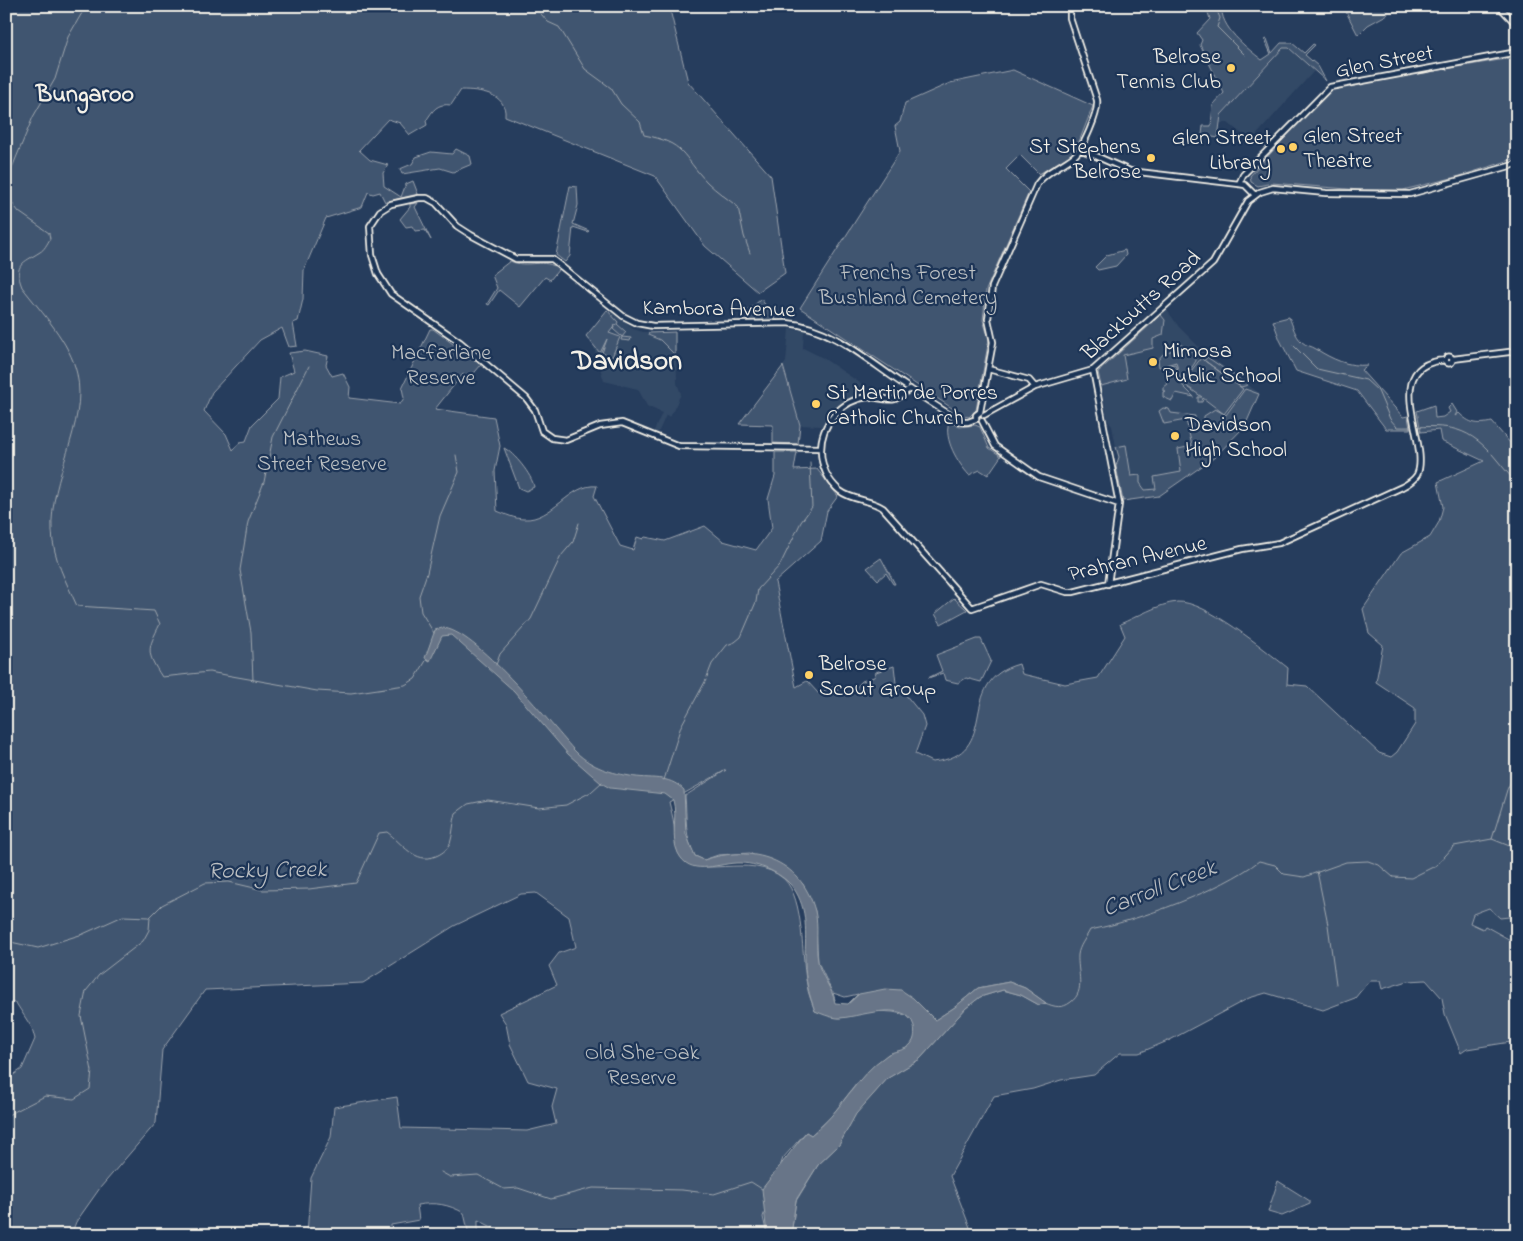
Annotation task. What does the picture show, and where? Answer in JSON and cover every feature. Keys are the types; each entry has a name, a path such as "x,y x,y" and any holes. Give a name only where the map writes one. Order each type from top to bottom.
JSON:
{"street":[{"path":"1499,6 1517,25"},
{"path":"979,420 982,414 993,339 988,319 992,287 1037,184 1041,178 1074,156 1080,149 1098,104 1070,20 1072,8"},
{"name":"Glen Street","path":"1240,184 1243,176 1330,86 1517,52"},
{"path":"1080,149 1130,171 1240,184 1245,185 1255,194 1273,188 1326,193 1410,194 1517,164"},
{"name":"Blackbutts Road","path":"1035,387 1093,370 1213,262 1243,209 1255,194"},
{"name":"Kambora Avenue","path":"821,448 679,446 622,423 600,426 566,440 552,438 542,431 535,410 526,398 460,342 391,294 378,274 372,255 370,226 380,211 386,206 413,199 428,198 436,203 457,226 516,259 548,258 559,263 618,312 637,323 653,326 787,323 805,325 830,335 958,420 968,422 979,420"},
{"name":"Prahran Avenue","path":"908,388 896,398 867,397 843,407 828,422 823,434 821,448 823,466 836,487 847,496 883,508 972,608 1041,584 1070,592 1243,549 1278,543 1410,482 1419,468 1411,402 1411,384 1422,368 1431,363 1446,360 1448,356 1453,359 1517,351"},
{"path":"988,370 1029,380 1035,387 982,414 976,415 995,446 1039,477 1119,504"},
{"path":"1093,370 1119,504 1108,584"}],"shaded area":[{"path":"1283,48 1289,48 1314,71 1251,141 1228,123 1220,123 1221,115"},
{"name":"Davidson High School","path":"1167,310 1179,327 1205,353 1259,393 1245,426 1215,457 1159,496 1123,501 1116,466 1118,457 1112,426 1108,421 1098,372"},
{"path":"610,311 633,329 643,332 676,333 677,383 681,394 670,417 666,415 658,433 654,431 662,413 647,406 638,389 604,381 593,344 587,339"},
{"path":"789,329 804,330 803,348 823,358 863,385 865,393 837,406 822,426 800,425 783,366 786,362"},
{"path":"442,628 456,632 473,643 491,659 585,760 614,772 672,782 684,790 686,834 695,856 704,860 722,855 756,855 786,867 798,878 808,893 815,911 818,961 835,1003 848,1004 859,994 885,989 901,990 913,998 935,1020 955,1007 978,988 1009,982 1025,988 1046,1003 1039,1005 1021,995 1003,990 980,997 966,1008 920,1059 888,1078 856,1114 839,1145 818,1165 796,1200 791,1235 767,1235 762,1189 806,1132 811,1135 822,1126 866,1073 890,1053 911,1044 914,1036 914,1026 909,1017 891,1011 837,1018 815,1011 806,975 805,917 800,900 791,885 778,874 753,864 736,863 712,867 689,865 683,860 676,847 673,800 665,794 610,788 601,783 568,754 514,691 451,635 442,636 430,661 425,658 435,630"},
{"path":"1489,908 1502,916 1509,917 1517,924 1517,939 1514,942 1503,934 1483,930 1470,923 1473,914"}],"green space":[{"path":"6,6 669,6 688,82 771,176 785,273 758,292 705,246 655,176 505,116 502,102 491,94 461,90 451,105 439,106 426,121 427,125 410,135 400,123 388,119 359,150 370,160 388,165 383,173 384,186 401,197 406,184 413,181 418,194 385,202 380,192 373,194 368,192 362,207 326,218 304,270 303,299 298,321 293,323 297,346 289,347 282,328 260,340 212,392 204,411 226,434 233,450 240,442 246,441 252,425 278,399 280,377 294,371 289,353 305,351 328,356 326,365 332,376 343,373 350,387 349,398 400,404 404,398 402,388 430,329 433,329 481,365 469,379 463,374 435,409 494,417 500,446 495,471 497,511 517,518 534,518 552,509 578,490 597,486 594,496 620,546 633,550 637,537 665,541 705,526 723,541 756,550 772,528 768,499 775,476 775,452 797,452 794,470 817,469 838,496 827,511 821,541 775,582 796,687 807,681 818,693 836,686 839,695 853,691 862,681 874,677 876,672 894,666 896,683 922,715 925,726 915,754 932,762 954,757 967,746 974,733 981,701 987,686 999,673 1019,664 1022,674 1065,684 1098,678 1125,636 1120,624 1155,608 1177,602 1203,609 1250,639 1288,668 1287,684 1307,686 1379,753 1391,757 1397,752 1415,724 1415,708 1376,682 1383,645 1369,633 1363,609 1401,553 1430,537 1439,522 1443,507 1438,482 1484,461 1441,441 1439,430 1421,432 1417,411 1434,405 1435,418 1443,417 1450,412 1448,408 1452,404 1457,412 1455,416 1459,413 1474,423 1492,422 1517,451 1517,924 1509,917 1500,918 1489,908 1473,914 1470,923 1483,929 1485,926 1514,942 1517,939 1517,1041 1467,1049 1461,1053 1445,1014 1442,998 1426,980 1408,981 1382,989 1380,981 1369,981 1355,998 1323,1010 1266,993 1249,998 1170,1040 1139,1053 1120,1053 1094,1075 1061,1080 1033,1089 994,1096 950,1176 971,1230 1078,1235 791,1235 796,1201 818,1165 839,1145 856,1113 888,1078 920,1059 966,1008 980,997 1003,990 1021,995 1039,1005 1046,1003 1025,988 1009,982 978,988 955,1007 935,1020 913,998 848,1004 858,994 845,997 833,993 835,1000 831,1002 832,992 818,962 815,911 803,884 750,853 718,855 704,860 695,856 691,849 685,796 726,770 669,802 674,822 675,843 679,854 686,862 697,866 756,867 771,871 784,879 791,888 796,900 805,974 809,995 815,1011 839,1018 876,1011 893,1012 906,1015 920,1028 911,1045 900,1052 888,1054 857,1083 830,1118 811,1135 806,1132 783,1158 763,1217 767,1235 508,1235 478,1220 478,1235 469,1235 464,1213 447,1206 430,1204 417,1205 419,1220 391,1225 391,1228 350,1235 307,1235 311,1178 331,1137 334,1107 397,1097 401,1128 527,1131 556,1124 552,1107 557,1089 528,1081 510,1044 506,1024 499,1013 557,985 549,966 559,953 576,947 569,917 536,893 521,894 454,926 363,983 205,990 162,1050 156,1123 100,1188 76,1222 71,1235 6,1235 6,1080 22,1069 35,1039 32,1028 16,1003 6,1002"},
{"path":"1206,6 1222,6 1222,14 1229,29 1262,60 1271,54 1265,40 1267,39 1272,53 1281,43 1292,43 1304,53 1313,44 1315,45 1305,55 1318,66 1326,81 1289,48 1283,48 1221,115 1218,138 1202,135 1203,126 1211,126 1213,105 1224,93 1200,45 1202,40 1197,33 1210,19"},
{"path":"1343,6 1384,6 1388,14 1368,25 1358,35"},
{"path":"1517,57 1517,158 1460,176 1403,190 1360,190 1272,183 1258,186 1251,182 1250,176 1321,98 1335,88"},
{"name":"Frenchs Forest Bushland Cemetery","path":"1013,70 1093,106 1075,152 1039,174 1020,155 1006,169 1029,192 986,290 983,320 989,339 976,410 969,417 964,416 800,308 900,151 895,126 900,122 905,103 950,83"},
{"path":"456,149 470,156 472,164 453,172 440,168 402,174 400,169 412,164 416,157 431,152 452,154"},
{"path":"570,186 577,187 578,205 573,224 589,231 573,227 570,256 565,262 556,255"},
{"path":"418,203 415,207 431,240 425,230 415,231 412,226 406,227 400,219 410,207 410,204"},
{"path":"1125,250 1126,255 1116,266 1098,270 1095,267 1107,255"},
{"path":"510,261 523,264 541,263 559,269 550,280 545,277 520,307 499,290 489,305 487,304 497,288 492,275"},
{"path":"761,299 777,321 747,321 749,310"},
{"path":"607,310 618,322 617,324 626,332 622,337 613,329 616,324 609,333 620,337 612,357 602,353 607,339 600,353 586,336"},
{"path":"1161,315 1165,320 1163,335 1153,339 1153,348 1123,355 1127,379 1101,386 1098,372"},
{"path":"1289,317 1296,334 1304,343 1340,362 1368,365 1361,370 1403,417 1408,416 1410,429 1386,429 1357,391 1296,371 1280,340 1273,321"},
{"path":"675,332 675,355 660,340 648,335 649,333"},
{"path":"622,337 631,338 630,341 621,340"},
{"path":"1178,343 1196,354 1196,361 1181,384 1194,397 1176,393 1172,401 1163,397 1163,392 1166,391 1163,391 1163,387 1167,384 1166,381 1169,380 1166,366 1175,364 1180,379 1176,362 1159,367 1158,360 1163,354 1175,349"},
{"path":"1207,357 1248,385 1241,387 1205,361 1243,389 1224,414 1203,398 1202,402 1198,402 1198,397 1202,397 1182,383 1201,358 1204,361"},
{"path":"783,366 800,425 798,444 773,443 773,425 739,424"},
{"path":"1245,389 1259,394 1245,426 1215,457 1159,496 1123,501 1116,466 1119,457 1116,447 1126,445 1131,476 1140,475 1140,483 1145,490 1156,489 1154,477 1181,472 1178,449 1192,446 1186,420 1164,424 1159,411 1163,408 1169,409 1171,413 1195,416 1195,425 1204,427 1204,416 1215,409 1226,415"},
{"path":"949,422 960,427 975,425 980,427 989,448 1001,456 988,475 980,470 969,475 965,470 956,457 950,443 948,436"},
{"path":"504,448 522,465 533,482 534,487 526,491 519,488"},
{"path":"881,558 895,584 893,584 886,573 878,580 867,568"},
{"path":"954,598 967,610 941,624 935,614"},
{"path":"981,639 991,661 981,682 966,678 958,683 945,680 943,673 928,678 942,671 936,655"},
{"path":"1278,1181 1310,1201 1310,1204 1282,1216 1268,1212"}],"waterway":[{"path":"86,6 68,37 55,79 33,117 9,175 12,203 19,212 49,233 50,239 41,251 21,265 19,279 22,287 62,339 77,374 79,393 77,412 56,491 52,531 57,560 77,606 154,611 160,624 150,651 153,662 162,677 209,672 317,691 351,693 405,685 415,679 427,659"},
{"path":"534,6 548,22 559,27 585,69 611,88 621,104 640,122 644,135 658,138 676,146 707,182 738,207 744,236 750,253"},
{"path":"1215,6 1220,18 1217,27 1245,55"},
{"path":"1293,345 1317,369 1366,380 1378,391 1390,419 1397,427 1446,427 1467,434 1489,451"},
{"path":"253,680 251,632 240,570 248,522 264,482 273,437 309,366"},
{"path":"1492,454 1517,484"},
{"path":"434,633 421,612 419,596 427,573 440,516 459,472 456,455"},
{"path":"707,677 712,664 727,645 741,637 756,602 758,589 780,565 801,522 812,507 810,462"},
{"path":"496,665 500,654 531,619 561,556 573,542 579,523"},
{"path":"1517,561 1511,576 1517,597"},
{"path":"1517,623 1517,630"},
{"path":"664,780 681,726 706,680"},
{"name":"Carroll Creek","path":"1045,1003 1061,1006 1068,1004 1076,998 1080,987 1078,955 1081,945 1090,930 1131,920 1178,903 1224,883 1259,861 1275,865 1284,874 1304,877 1346,862 1368,861 1379,865 1393,877 1411,878 1437,865 1454,846 1492,839 1507,790 1517,767"},
{"name":"Rocky Creek","path":"6,1116 45,1096 74,1099 90,1089 92,1071 81,1016 86,991 99,975 143,941 149,930 150,917 162,905 205,883 229,882 263,890 309,889 356,883 379,833 387,832 415,855 428,858 440,854 449,846 456,813 468,804 488,800 539,808 566,805 591,792 602,782"},
{"path":"1492,839 1517,849"},
{"path":"1317,871 1328,925 1336,984"},
{"path":"6,941 38,948 83,934 123,916 149,917"},
{"path":"441,1172 450,1177 478,1175 504,1189 518,1188 551,1199 593,1188 682,1190 714,1194 751,1182 762,1189"}],"place":[{"name":"Belrose Tennis Club","path":"1231,68"},
{"name":"Glen Street Theatre","path":"1293,147"},
{"name":"Glen Street Library","path":"1281,149"},
{"name":"St Stephens Belrose","path":"1151,158"},
{"name":"Mimosa Public School","path":"1153,362"},
{"name":"St Martin de Porres Catholic Church","path":"816,404"},
{"name":"Davidson High School","path":"1175,436"},
{"name":"Belrose Scout Group","path":"809,675"}],"district":[{"name":"Bungaroo","path":"85,93"},
{"name":"Davidson","path":"627,359"}],"park label":[{"name":"Macfarlane Reserve","path":"441,364"},
{"name":"Mathews Street Reserve","path":"322,450"},
{"name":"Old She-Oak Reserve","path":"642,1064"}]}
